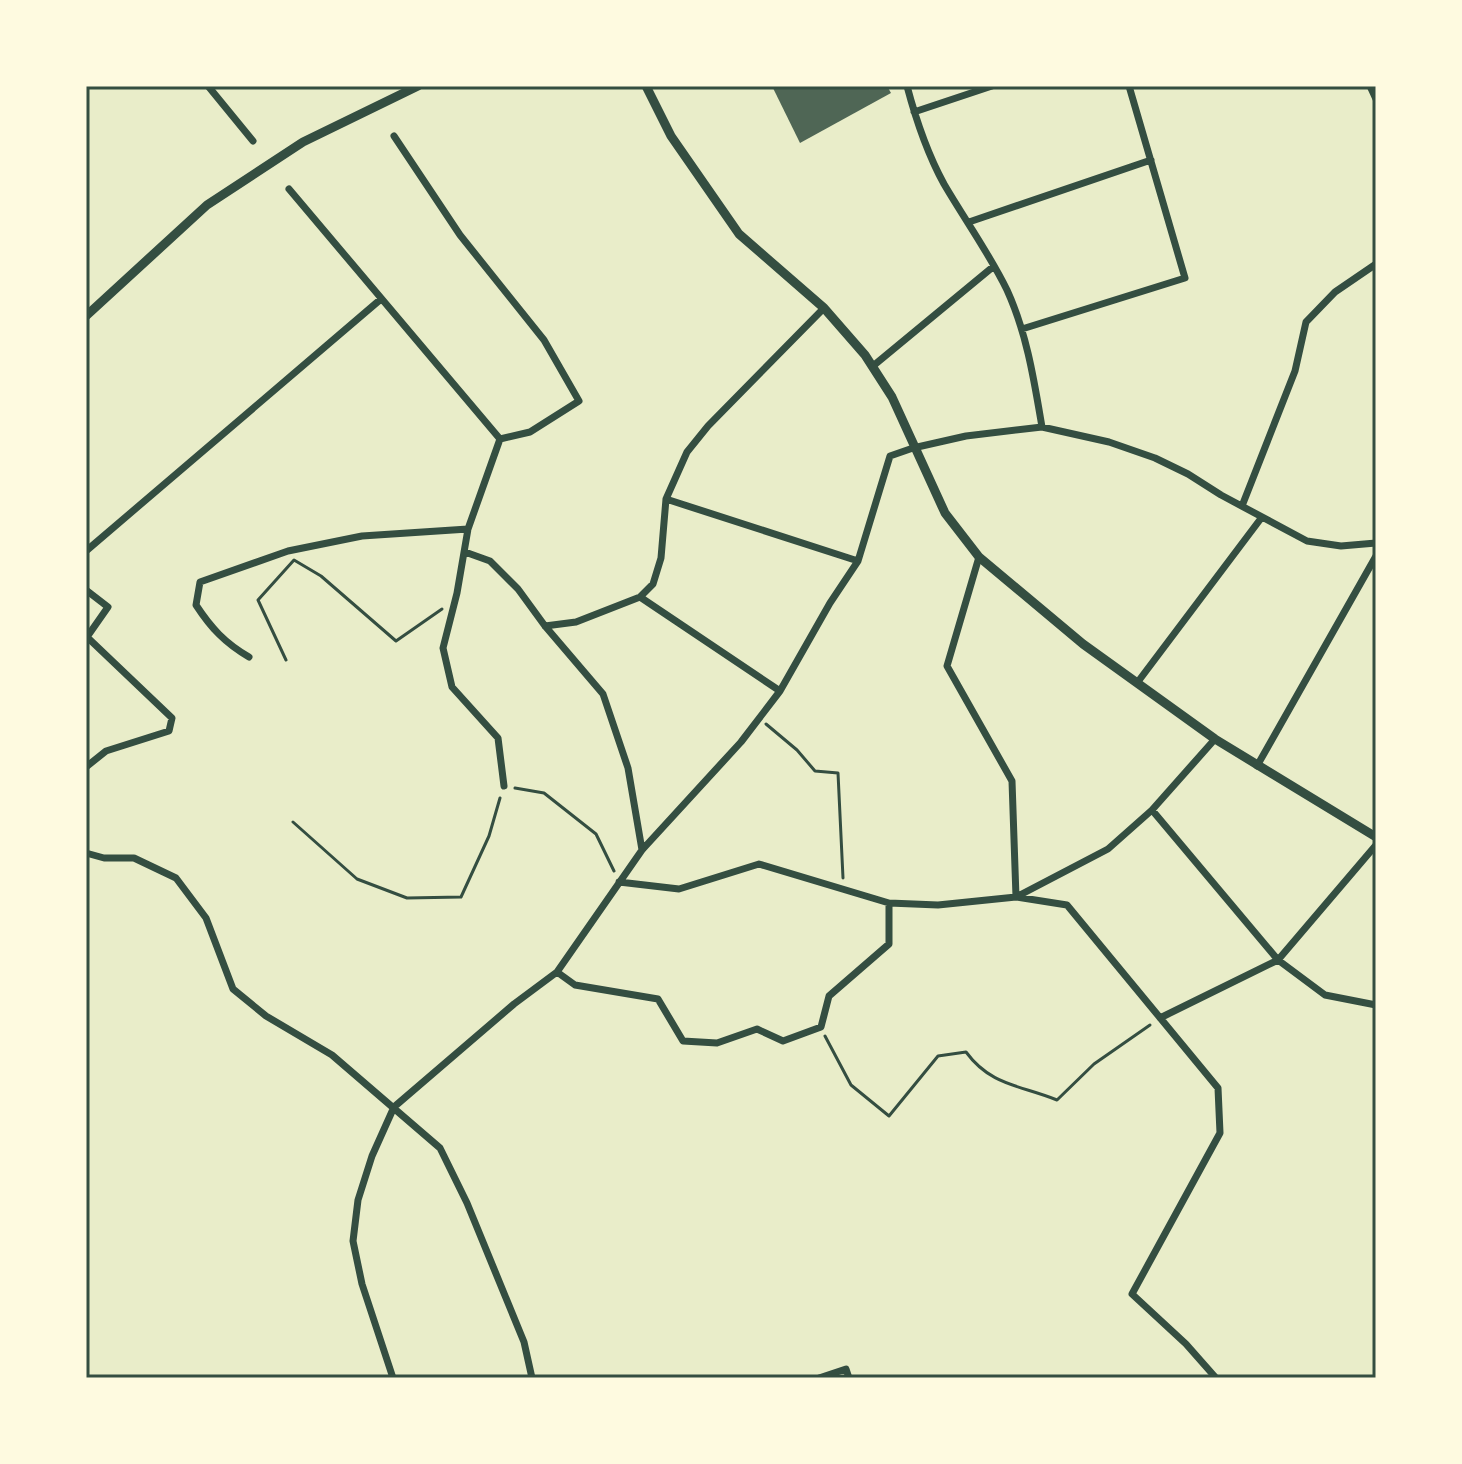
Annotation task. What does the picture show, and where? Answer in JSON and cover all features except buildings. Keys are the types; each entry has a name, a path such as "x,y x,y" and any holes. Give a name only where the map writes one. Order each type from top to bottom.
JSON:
{"street":[{"path":"208,86 253,141"},
{"path":"86,316 207,205 303,142 418,86"},
{"path":"646,86 671,136 739,234 824,308 873,366 892,397 945,513 979,557 1083,644 1215,739 1376,837"},
{"path":"907,86 921,134 944,184 994,266 1022,329 1042,427"},
{"path":"914,112 992,86"},
{"path":"1022,329 1185,278 1129,86"},
{"path":"1370,86 1376,99"},
{"path":"394,136 460,235 544,340 579,401 530,432 500,439"},
{"path":"969,222 1151,160"},
{"path":"289,189 500,439"},
{"path":"1242,506 1295,371 1306,322 1335,292 1376,264"},
{"path":"873,366 994,266"},
{"path":"86,551 381,299"},
{"path":"545,626 576,622 640,597 653,584 661,558 666,499 687,452 824,308"},
{"path":"393,1378 362,1284 353,1241 358,1200 372,1156 394,1107 514,1004 557,972 642,850 780,691 830,603 858,561 890,456 966,436 1042,427 1109,442 1155,458 1307,541 1341,546 1376,543"},
{"path":"500,439 468,529 443,648 452,687 498,738 504,786"},
{"path":"666,499 858,561"},
{"path":"1137,683 1262,517"},
{"path":"249,657 228,645 211,628 196,605 200,582 288,551 362,536 468,529"},
{"path":"465,552 490,561 518,589 603,694 628,768 642,850"},
{"path":"1257,766 1376,556"},
{"path":"979,557 947,666 1012,781 1016,897"},
{"path":"86,590 108,607 87,637 172,718 169,731 106,751 86,767"},
{"path":"640,597 780,691"},
{"path":"1016,897 1108,849 1152,810 1215,739"},
{"path":"1152,810 1278,960 1325,995 1376,1005"},
{"path":"1160,1018 1278,960 1376,845"},
{"path":"86,853 104,858 134,858 176,878 206,918 233,989 266,1016 332,1055 440,1148 467,1203 524,1342 532,1378"},
{"path":"619,882 679,889 759,864 889,903 938,905 1016,897 1067,905 1218,1088 1220,1133 1132,1294 1186,1344 1216,1378"},
{"path":"557,972 575,985 658,999 683,1041 717,1043 757,1029 783,1041 821,1027 829,996 889,944 889,903"},
{"path":"819,1378 846,1369 849,1378"}],"path":[{"path":"286,660 258,600 294,560 321,576 396,641 455,601"},
{"path":"759,718 797,750 815,771 838,773 844,890"},
{"path":"293,822 357,879 407,898 461,897 489,836 504,786 544,793 596,834 619,882"},
{"path":"821,1027 851,1085 889,1116 938,1056 966,1052 978,1069 1003,1084 1027,1088 1057,1100 1094,1064 1160,1018"}]}
